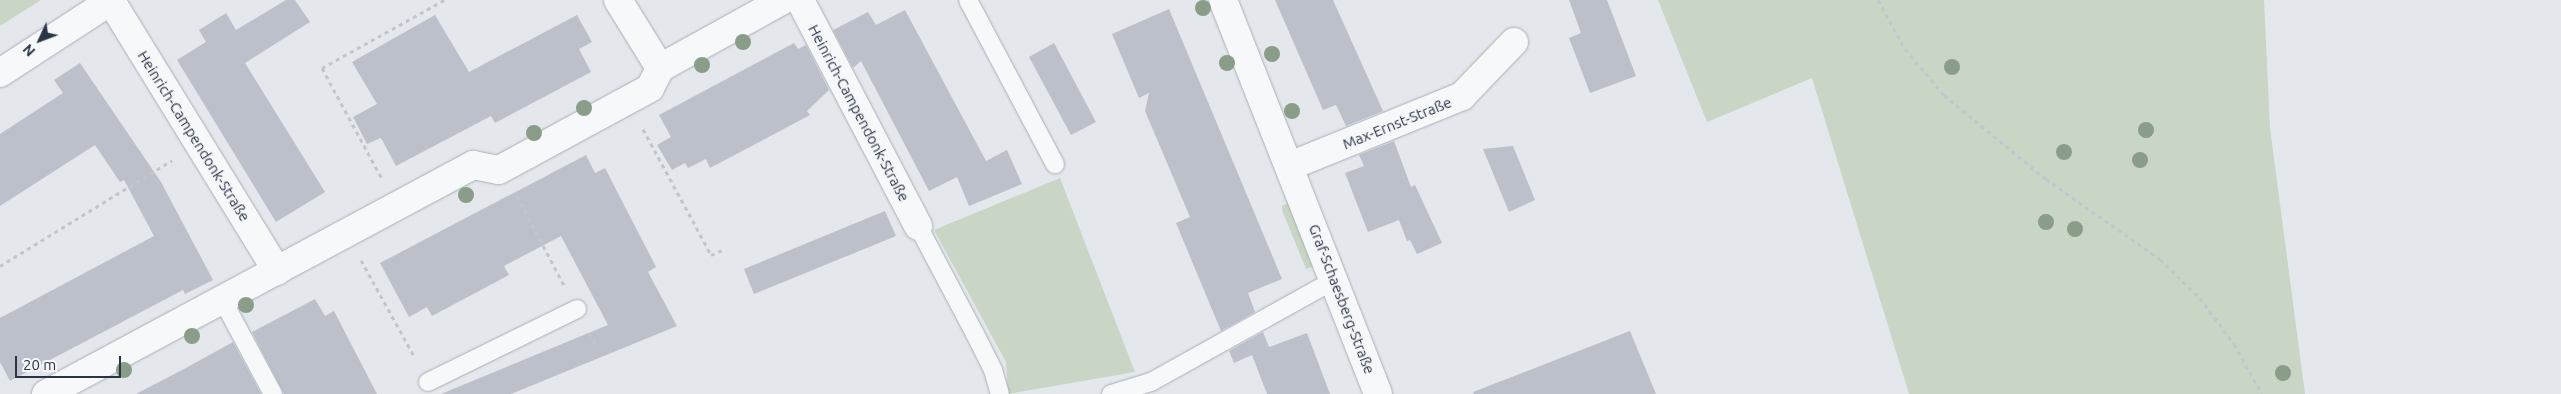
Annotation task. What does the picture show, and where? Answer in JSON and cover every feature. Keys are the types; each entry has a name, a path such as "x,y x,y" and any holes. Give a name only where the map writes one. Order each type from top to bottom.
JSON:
{"street":[{"path":"618,0 660,68"},
{"path":"46,394 473,165 502,168 650,88 660,68 783,0"},
{"name":"Heinrich-Campendonk-Straße","path":"800,0 918,226"},
{"path":"1223,0 1290,166"},
{"path":"0,72 112,1"},
{"name":"Heinrich-Campendonk-Straße","path":"112,1 277,271"},
{"name":"Max-Ernst-Straße","path":"1290,166 1462,96 1514,42"},
{"name":"Graf-Schaesberg-Straße","path":"1290,166 1378,394"}],"lane":[{"path":"968,0 1055,164"},
{"path":"918,226 990,364 1000,394"},
{"path":"1112,394 1151,382 1334,280"},
{"path":"222,299 273,394"},
{"path":"428,382 577,309"}],"path":[{"path":"397,206 322,68 444,0"},
{"path":"1878,0 1905,49 1944,95 2039,173 2160,259 2200,298 2234,344 2262,394"},
{"path":"627,100 711,255 722,250"},
{"path":"0,266 198,144"},
{"path":"502,168 596,345"},
{"path":"346,233 428,382"}],"green space":[{"path":"0,0 41,0 0,26"},
{"path":"1658,0 2264,0 2270,128 2305,394 1909,394 1812,78 1707,122"},
{"path":"1060,178 1135,372 1008,394 1006,362 934,230"},
{"path":"1293,201 1319,265 1306,269 1282,210 1282,206"}],"building":[{"path":"286,0 295,0 310,22 245,63 325,192 276,222 177,60 206,42 199,30 226,13 236,30"},
{"path":"1275,0 1333,0 1383,111 1346,126 1336,105 1323,110"},
{"path":"1569,0 1607,0 1636,76 1590,93 1569,38 1581,33"},
{"path":"1169,9 1282,279 1248,293 1255,312 1221,331 1176,223 1190,217 1145,111 1149,93 1139,98 1112,34"},
{"path":"905,10 986,161 1007,150 1022,184 969,206 957,177 929,191 861,61 853,68 833,30 868,12 876,25"},
{"path":"435,15 469,72 577,15 592,42 579,49 591,72 495,123 491,116 396,166 381,138 367,144 353,117 377,104 352,62"},
{"path":"794,43 798,49 806,45 829,90 807,111 810,115 710,168 706,159 688,168 685,163 672,170 657,145 671,137 659,115"},
{"path":"1054,43 1096,122 1071,135 1029,57"},
{"path":"80,63 161,182 213,280 185,294 183,290 10,381 0,362 0,318 154,236 124,180 120,182 95,145 0,206 0,134 63,93 54,80"},
{"path":"1394,141 1411,187 1415,185 1442,243 1417,254 1410,240 1407,241 1399,220 1368,232 1345,173 1364,166 1359,155"},
{"path":"1513,146 1535,200 1509,212 1483,149"},
{"path":"586,155 595,173 605,168 656,267 648,272 677,326 511,394 441,394 608,325 561,236 504,266 509,275 432,316 427,307 409,317 380,263"},
{"path":"885,211 896,236 754,294 744,269"},
{"path":"315,299 325,316 334,311 377,394 284,394 252,332"},
{"path":"1630,331 1656,394 1474,394 1473,392"},
{"path":"1263,332 1269,347 1307,333 1330,394 1267,394 1252,355 1234,363 1229,351"},
{"path":"233,342 261,394 136,394 184,369"}]}
